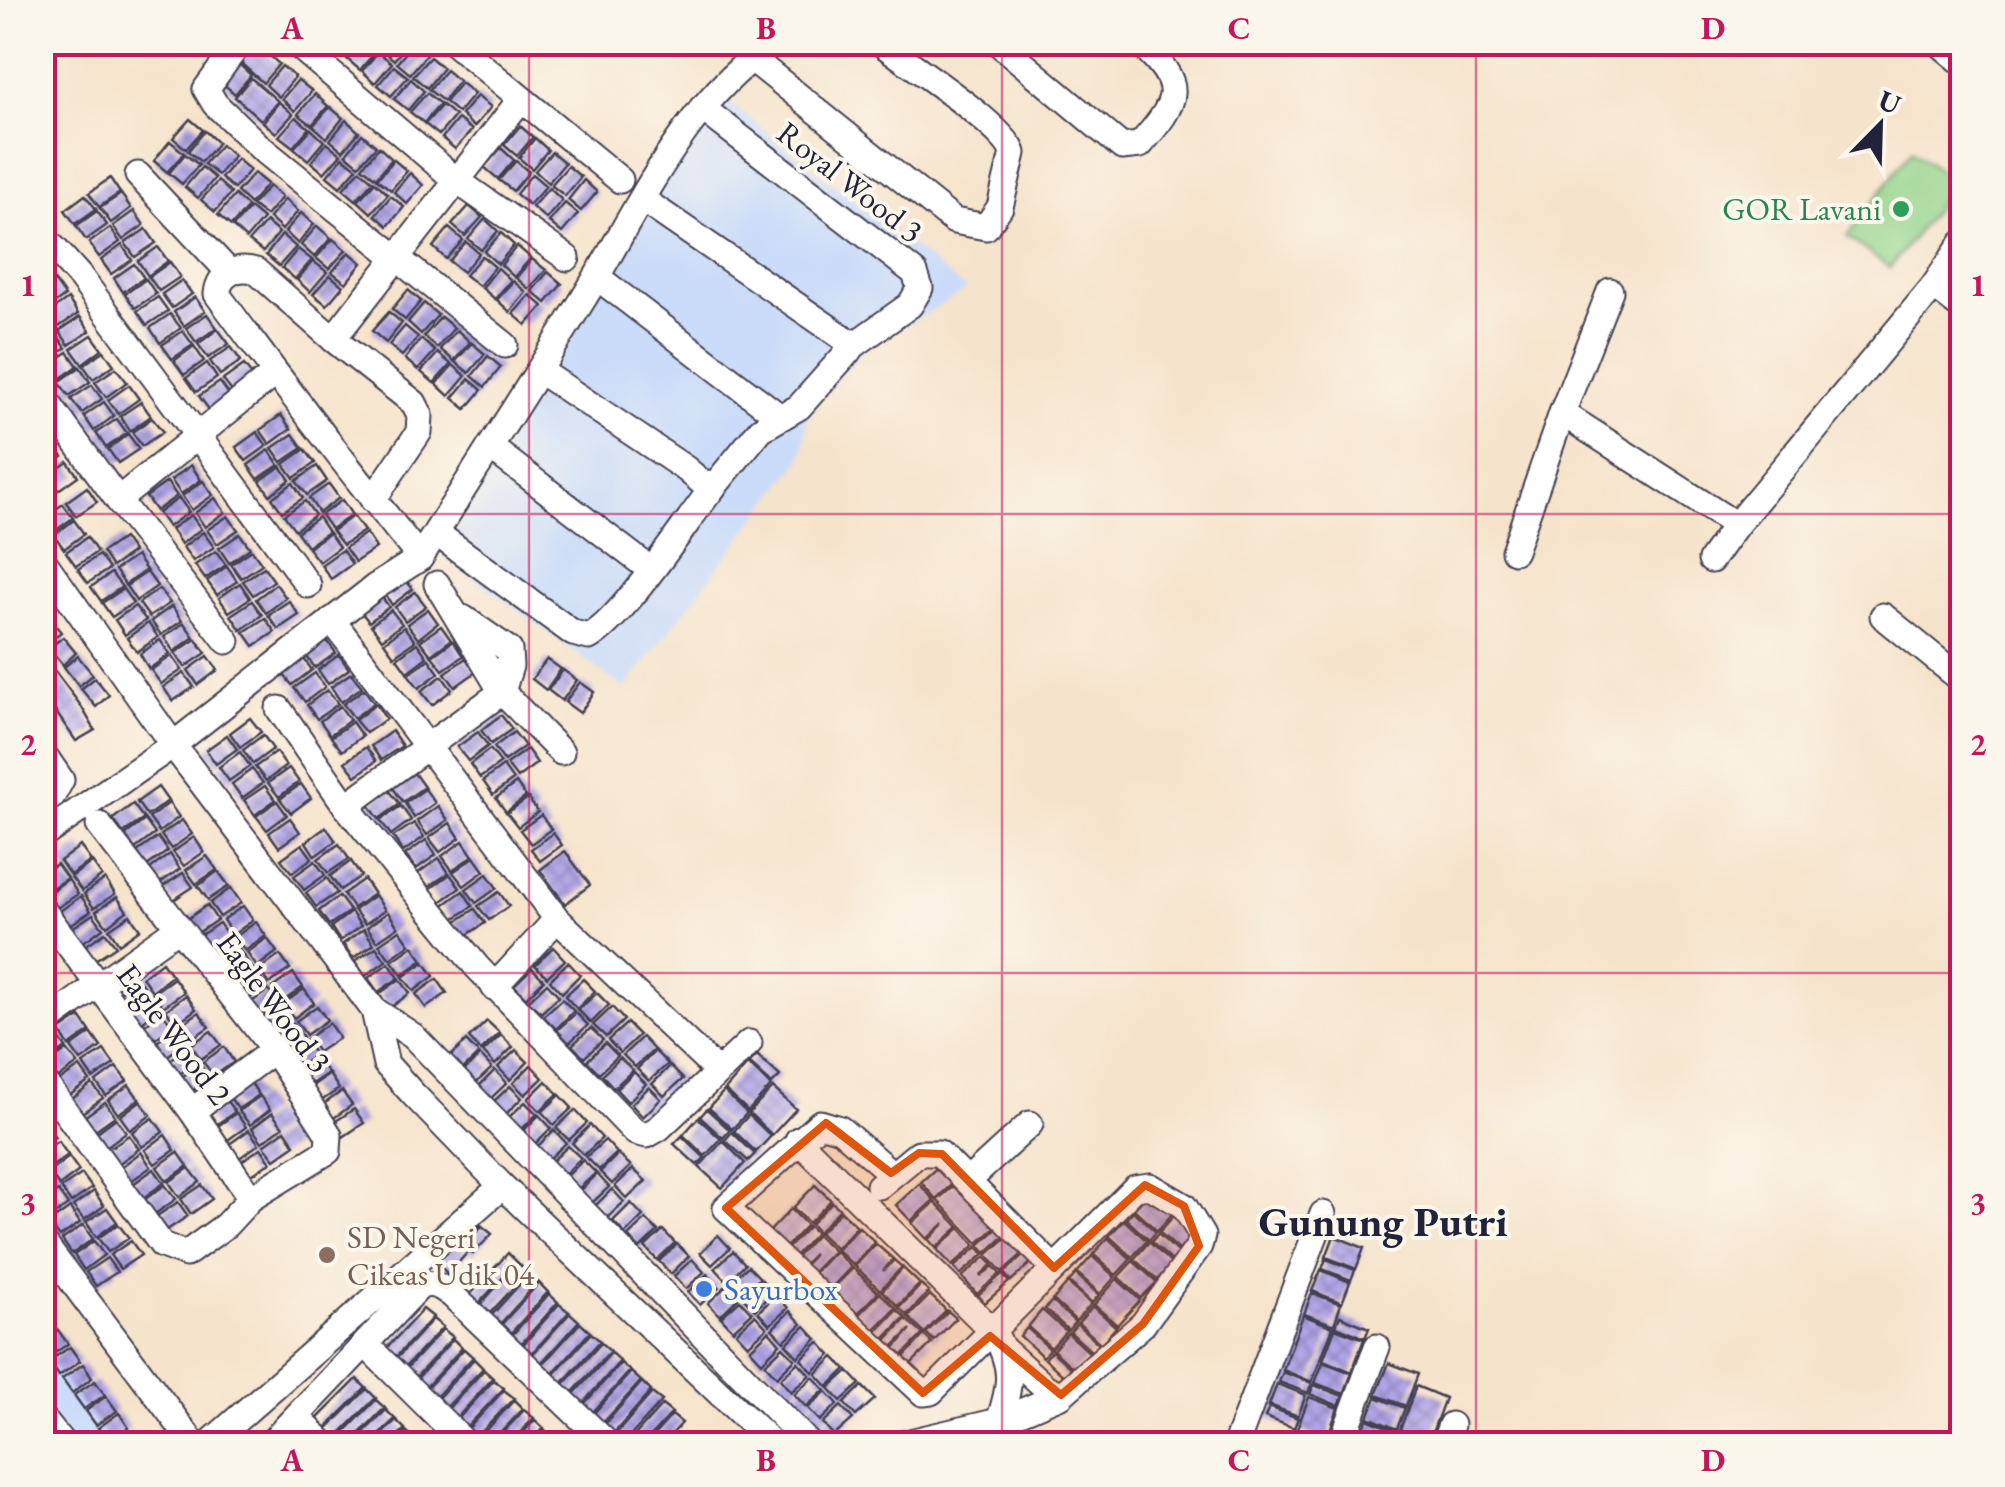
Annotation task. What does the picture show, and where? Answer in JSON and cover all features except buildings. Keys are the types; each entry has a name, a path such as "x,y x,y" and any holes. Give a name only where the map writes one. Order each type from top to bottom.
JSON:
{"street":[{"path":"240,42 206,88 216,104 262,148 505,345"},
{"path":"294,42 456,180 568,258"},
{"path":"453,42 620,180"},
{"path":"42,836 173,745 375,587 420,558 702,108 750,58 776,42"},
{"path":"750,58 954,222 986,228 1000,207 1013,153 1005,137 880,42"},
{"path":"997,42 1122,147 1140,145 1168,113 1174,93 1168,73 1139,42"},
{"path":"1938,42 1962,62"},
{"path":"333,339 521,99"},
{"name":"Royal Wood 3","path":"702,108 915,272 920,283 918,293 894,318 854,346"},
{"path":"138,175 229,272"},
{"path":"436,532 580,637 594,635 651,570 761,429 799,406 854,346 642,200"},
{"path":"1710,560 1934,286 1962,244"},
{"path":"42,249 54,248 81,278 308,585"},
{"path":"373,500 419,432 420,416 414,403 256,271 243,268 229,272 220,282 217,294 373,500 420,558"},
{"path":"597,277 780,417"},
{"path":"1934,286 1962,308"},
{"path":"1514,551 1610,291"},
{"path":"540,370 686,469 710,490"},
{"path":"118,500 276,373"},
{"path":"42,395 228,641"},
{"path":"1562,413 1736,524"},
{"path":"490,446 651,570"},
{"path":"42,560 173,745 374,1010 412,1036 809,1444"},
{"path":"437,584 502,692 562,752"},
{"path":"1883,616 1962,680"},
{"path":"332,620 558,919 717,1070"},
{"path":"346,806 502,692"},
{"path":"279,709 346,806 494,987 635,1132 646,1135 659,1128 749,1043"},
{"path":"42,752 61,780 42,804"},
{"name":"Eagle Wood 3","path":"99,825 274,1050 329,1135 328,1151 252,1198"},
{"name":"Eagle Wood 2","path":"42,910 252,1198"},
{"path":"494,987 558,919"},
{"path":"42,1025 178,928"},
{"path":"374,1010 386,1064 502,1186 772,1444"},
{"path":"192,1112 274,1050"},
{"path":"42,1079 167,1249 186,1254 226,1226 252,1198"},
{"path":"892,1174 834,1125 820,1123 726,1208 918,1391 932,1392 998,1340 1054,1268 1131,1191 1150,1186 1184,1206 1202,1236 1200,1246 1143,1324 1060,1396 999,1421 900,1444"},
{"path":"968,1181 1030,1124"},
{"path":"798,1140 1045,1386 1060,1396"},
{"path":"864,1202 919,1153 942,1154 1054,1268"},
{"path":"42,1241 199,1442 502,1186"},
{"path":"1238,1444 1323,1214"},
{"path":"270,1444 419,1287 436,1285 608,1444"},
{"path":"998,1340 1010,1378 999,1421"},
{"path":"366,1345 466,1444"},
{"path":"1341,1444 1377,1347"},
{"path":"297,1417 324,1444"},
{"path":"42,1418 63,1444"}],"highlighted area":[{"path":"826,1123 891,1173 919,1153 942,1154 1054,1268 1145,1185 1184,1206 1199,1246 1143,1324 1061,1395 990,1336 923,1393 726,1208"}],"shaded area":[{"path":"721,96 967,290 864,350 808,414 802,458 625,689 442,554 706,113"},
{"path":"43,1348 110,1444 43,1444"}],"green space":[{"name":"GOR Lavani","path":"1912,150 1955,182 1890,268 1847,237"}],"place":[{"name":"GOR Lavani","path":"1901,209"},
{"name":"SD Negeri Cikeas Udik 04","path":"327,1255"},
{"name":"Sayurbox","path":"704,1289"}],"district":[{"name":"Gunung Putri","path":"1383,1221"}]}
